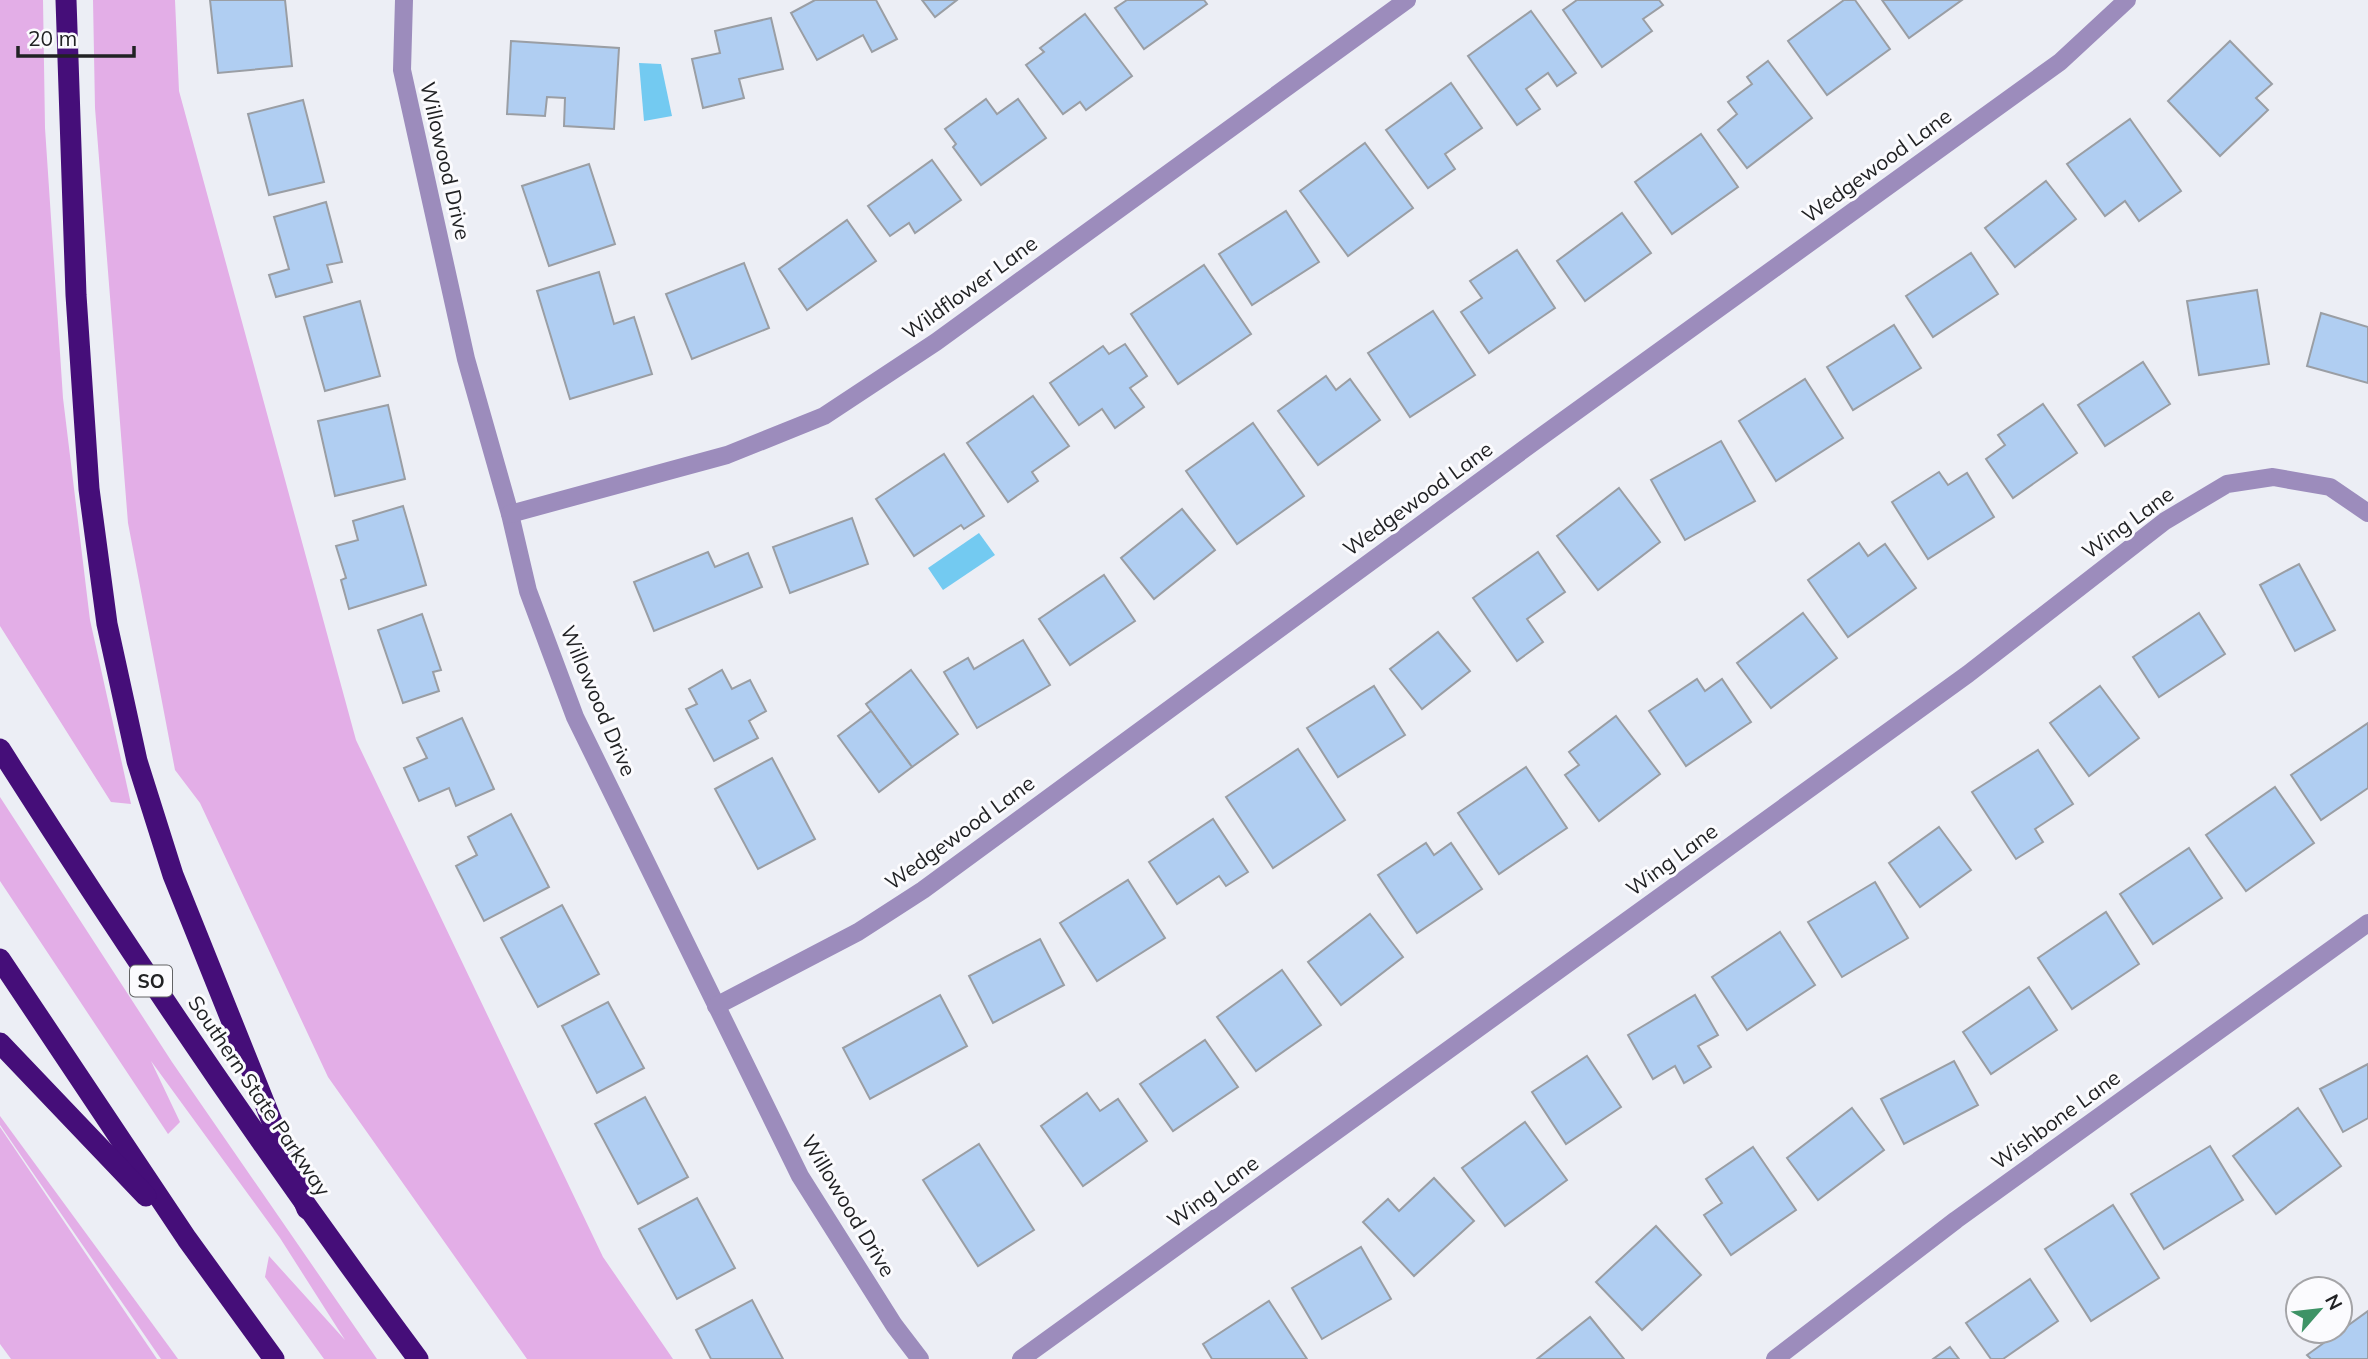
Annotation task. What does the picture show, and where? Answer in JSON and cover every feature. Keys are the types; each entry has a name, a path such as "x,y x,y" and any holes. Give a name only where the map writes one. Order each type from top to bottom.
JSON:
{"highway":[{"path":"66,0 76,295 89,489 107,624 137,761 173,875 307,1209"},
{"name":"Southern State Parkway","path":"0,749 135,957 307,1209 418,1359"},
{"path":"0,959 187,1238 274,1359"},
{"path":"0,1043 187,1238"}],"street":[{"name":"Willowood Drive","path":"404,0 402,70 466,359 510,514 528,591 575,717 800,1176 894,1325 919,1359"},
{"name":"Wildflower Lane","path":"510,514 726,456 824,416 936,342 1407,0"},
{"name":"Wedgewood Lane","path":"716,1006 858,932 923,890 1553,428 2060,62 2127,0"},
{"name":"Wing Lane","path":"1021,1359 1968,674 2165,521 2227,484 2273,477 2330,487 2368,513"},
{"name":"Wishbone Lane","path":"1775,1359 1956,1220 2368,923"}],"shaded area":[{"path":"0,0 43,0 45,128 63,398 90,620 131,804 111,802 0,626"},
{"path":"93,0 175,0 179,91 356,740 603,1257 673,1359 527,1359 328,1077 200,803 175,770 128,523 95,108"},
{"path":"0,797 172,1062 377,1359 324,1359 265,1277 269,1256 345,1340 280,1238 151,1061 180,1122 168,1134 0,881"},
{"path":"0,1116 178,1359 161,1359 0,1125"},
{"path":"0,1127 157,1359 11,1359 0,1344"}],"water":[{"path":"639,63 661,64 672,116 644,121"},
{"path":"979,533 995,555 943,590 928,568"}],"building":[{"path":"210,0 285,0 292,66 218,73"},
{"path":"815,0 876,0 897,39 872,52 863,35 817,60 791,13"},
{"path":"922,0 957,0 935,17"},
{"path":"1127,0 1204,0 1207,4 1144,49 1115,8"},
{"path":"1577,0 1659,0 1663,5 1643,19 1652,31 1602,67 1563,10"},
{"path":"1844,0 1855,0 1890,49 1827,95 1788,41"},
{"path":"1882,0 1962,0 1909,38"},
{"path":"1531,11 1576,73 1557,86 1548,73 1526,89 1540,109 1517,125 1468,56"},
{"path":"1085,14 1132,76 1086,110 1080,102 1063,114 1026,65 1044,52 1040,48"},
{"path":"771,18 783,69 739,79 744,98 703,108 692,59 720,53 715,31"},
{"path":"511,41 619,48 614,129 564,126 565,98 547,97 545,116 507,114"},
{"path":"2230,41 2272,84 2256,98 2268,110 2220,156 2168,101"},
{"path":"1768,61 1812,118 1747,168 1718,130 1737,114 1728,102 1752,84 1747,77"},
{"path":"1451,83 1482,128 1445,154 1455,169 1428,188 1386,130"},
{"path":"986,99 997,114 1018,99 1046,138 981,185 953,147 956,144 945,129"},
{"path":"303,100 324,182 269,195 248,114"},
{"path":"2130,119 2181,191 2139,221 2125,201 2105,216 2067,164"},
{"path":"1701,134 1738,187 1672,234 1635,182"},
{"path":"1365,143 1413,208 1348,256 1300,191"},
{"path":"932,160 961,200 915,233 909,223 890,236 868,206"},
{"path":"589,164 615,244 549,266 522,186"},
{"path":"2046,181 2076,219 2015,267 1985,228"},
{"path":"326,202 342,262 327,265 332,282 276,297 269,275 289,269 274,217"},
{"path":"1286,211 1319,262 1252,305 1219,254"},
{"path":"1622,213 1651,253 1585,301 1557,261"},
{"path":"847,220 876,261 807,310 779,269"},
{"path":"1517,250 1555,308 1489,353 1461,312 1482,298 1470,281"},
{"path":"1971,253 1998,294 1933,337 1906,296"},
{"path":"744,263 769,328 692,359 666,294"},
{"path":"1204,265 1251,334 1178,384 1131,314"},
{"path":"599,272 614,324 634,317 652,374 570,399 537,291"},
{"path":"2257,290 2269,364 2199,375 2187,301"},
{"path":"360,301 380,376 325,391 304,317"},
{"path":"1433,311 1475,375 1410,417 1368,353"},
{"path":"2321,313 2368,327 2368,383 2307,366"},
{"path":"1894,325 1921,368 1853,410 1827,367"},
{"path":"1125,344 1147,376 1130,388 1144,407 1115,428 1102,409 1079,425 1050,383 1103,346 1109,354"},
{"path":"2143,362 2170,404 2105,446 2078,405"},
{"path":"1326,376 1336,390 1350,379 1380,420 1318,465 1278,411"},
{"path":"1805,379 1843,438 1776,481 1739,421"},
{"path":"1033,396 1069,446 1032,472 1038,481 1008,502 967,443"},
{"path":"2043,404 2077,453 2013,498 1986,459 2005,445 1998,435"},
{"path":"388,405 405,479 335,496 318,421"},
{"path":"1253,423 1304,496 1237,544 1186,471"},
{"path":"1721,441 1755,501 1685,540 1651,480"},
{"path":"944,454 984,516 964,529 961,525 914,556 876,499"},
{"path":"1939,472 1948,485 1967,473 1994,517 1928,559 1892,502"},
{"path":"1619,488 1660,542 1598,590 1557,536"},
{"path":"403,506 426,585 349,609 341,580 346,578 336,546 358,540 353,521"},
{"path":"1182,509 1215,550 1154,599 1121,558"},
{"path":"852,518 868,564 790,593 773,547"},
{"path":"1859,543 1868,556 1885,544 1916,588 1848,637 1808,580"},
{"path":"708,552 715,567 748,553 762,587 654,631 634,582"},
{"path":"1538,552 1565,592 1527,619 1543,642 1517,661 1473,598"},
{"path":"2299,564 2335,630 2295,651 2260,585"},
{"path":"1104,575 1135,621 1070,665 1039,619"},
{"path":"1803,613 1837,658 1771,708 1737,663"},
{"path":"2199,613 2225,654 2159,697 2133,657"},
{"path":"422,614 441,670 433,672 439,691 403,703 378,630"},
{"path":"1438,632 1470,671 1422,709 1390,669"},
{"path":"1023,640 1050,685 977,728 944,672 968,658 974,669"},
{"path":"722,670 732,689 750,680 766,711 749,721 758,738 714,761 686,709 697,704 689,689"},
{"path":"911,670 958,734 912,767 866,704"},
{"path":"1697,679 1705,691 1722,679 1751,722 1686,766 1649,711"},
{"path":"1374,686 1405,735 1338,777 1307,728"},
{"path":"2100,686 2139,738 2089,776 2050,723"},
{"path":"871,711 912,767 879,792 838,736"},
{"path":"1616,716 1660,774 1599,821 1565,775 1579,765 1569,752"},
{"path":"462,718 494,789 456,806 449,788 419,801 404,768 427,758 417,738"},
{"path":"2368,723 2368,788 2321,820 2291,775"},
{"path":"1298,749 1345,820 1273,868 1226,797"},
{"path":"2038,750 2073,804 2035,829 2043,842 2016,859 1972,792"},
{"path":"772,758 815,839 758,869 715,789"},
{"path":"1526,767 1567,828 1499,874 1458,813"},
{"path":"2275,787 2314,843 2246,891 2206,835"},
{"path":"511,814 549,887 484,921 456,866 477,855 468,837"},
{"path":"1213,819 1248,872 1226,886 1219,876 1177,904 1149,862"},
{"path":"1939,827 1971,870 1920,907 1889,863"},
{"path":"1426,843 1434,855 1451,843 1482,889 1417,933 1378,875"},
{"path":"2189,848 2222,898 2153,944 2120,894"},
{"path":"1128,880 1165,938 1097,981 1060,923"},
{"path":"1875,882 1908,938 1842,977 1808,922"},
{"path":"562,905 599,974 538,1007 501,938"},
{"path":"2106,912 2139,964 2072,1009 2038,958"},
{"path":"1370,914 1403,957 1341,1005 1308,962"},
{"path":"1780,932 1815,985 1747,1030 1712,977"},
{"path":"1040,939 1064,985 993,1023 969,976"},
{"path":"1282,970 1321,1025 1256,1071 1217,1017"},
{"path":"2029,987 2057,1030 1991,1074 1963,1032"},
{"path":"940,995 967,1046 870,1099 843,1048"},
{"path":"1695,995 1718,1035 1698,1046 1711,1067 1684,1083 1675,1066 1653,1079 1628,1035"},
{"path":"608,1002 644,1068 597,1093 562,1026"},
{"path":"1205,1040 1238,1087 1173,1131 1140,1084"},
{"path":"1587,1056 1621,1107 1566,1144 1532,1092"},
{"path":"1954,1061 1978,1105 1904,1144 1881,1099"},
{"path":"2368,1064 2368,1118 2343,1132 2320,1089"},
{"path":"1087,1093 1100,1111 1118,1099 1147,1141 1083,1186 1041,1126"},
{"path":"645,1097 688,1177 638,1204 595,1124"},
{"path":"1852,1108 1884,1150 1818,1200 1787,1158"},
{"path":"2298,1108 2341,1166 2276,1214 2233,1156"},
{"path":"1525,1122 1567,1180 1505,1226 1462,1168"},
{"path":"979,1144 1034,1230 978,1266 923,1180"},
{"path":"2210,1146 2243,1200 2164,1249 2131,1194"},
{"path":"1753,1147 1796,1210 1731,1255 1704,1215 1722,1203 1706,1179"},
{"path":"1434,1178 1474,1221 1414,1276 1363,1222 1388,1199 1399,1211"},
{"path":"697,1198 735,1268 677,1299 639,1229"},
{"path":"2113,1205 2159,1278 2091,1321 2045,1249"},
{"path":"1656,1226 1701,1275 1642,1330 1596,1282"},
{"path":"1361,1247 1391,1299 1322,1339 1292,1288"},
{"path":"2030,1279 2058,1321 2003,1359 1991,1359 1966,1323"},
{"path":"752,1300 783,1359 711,1359 696,1330"},
{"path":"1269,1301 1307,1359 1212,1359 1203,1344"},
{"path":"2368,1311 2368,1359 2311,1359 2307,1355 2321,1345 2354,1345 2354,1321"},
{"path":"1590,1317 1624,1359 1537,1359"},
{"path":"1950,1347 1959,1359 1933,1359"}]}
